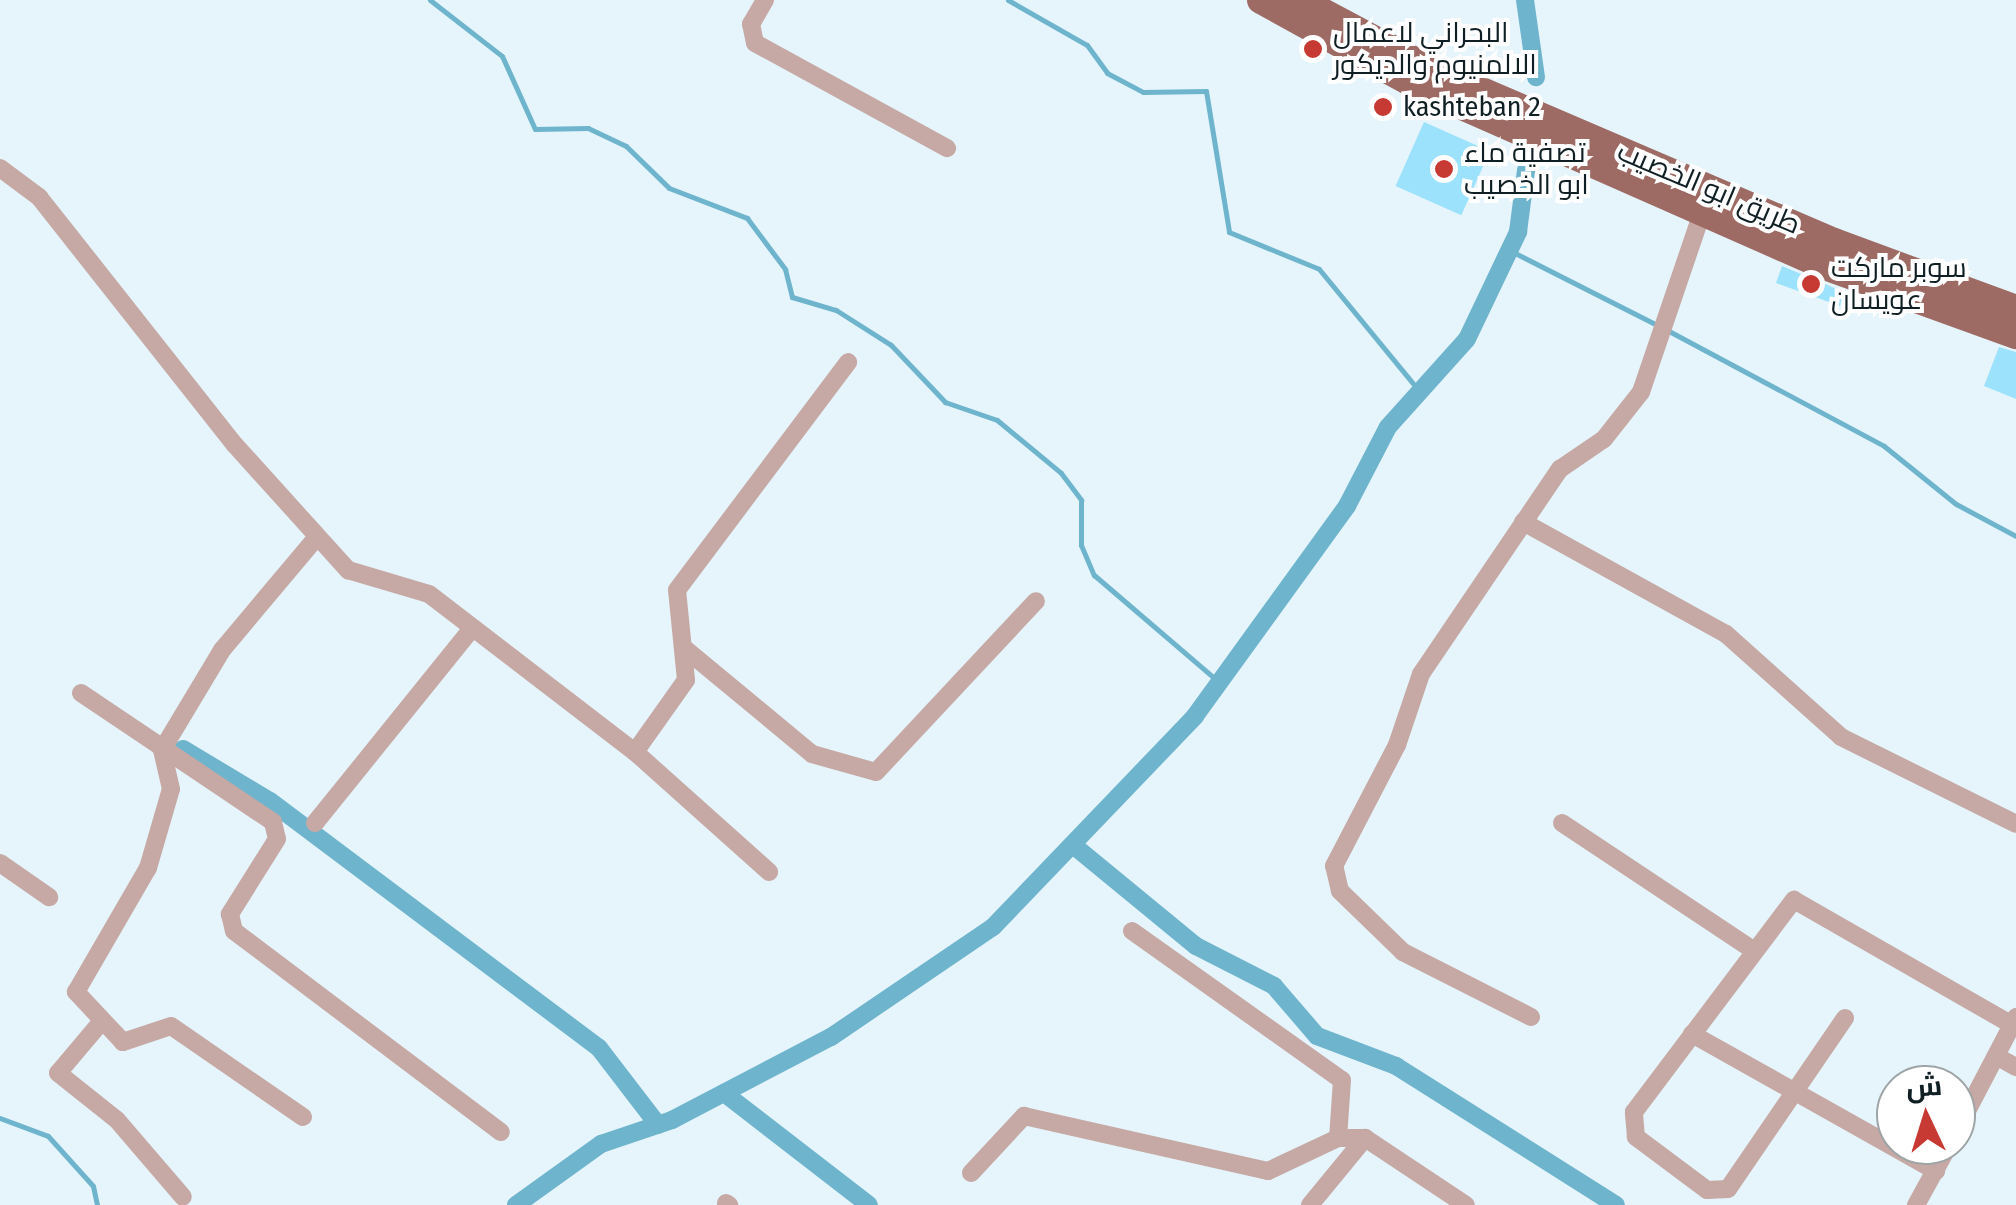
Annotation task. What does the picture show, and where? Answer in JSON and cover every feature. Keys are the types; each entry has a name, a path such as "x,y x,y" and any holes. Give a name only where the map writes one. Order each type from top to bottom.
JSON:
{"main road":[{"name":"طريق ابو الخصيب","path":"1261,0 1407,82 1703,210 1830,254 2016,309"},
{"name":"طريق ابو الخصيب","path":"1300,0 1428,68 1830,254 2016,335"}],"street":[{"path":"765,0 750,29 756,43 947,148"},
{"path":"0,168 38,197 315,538 348,570 429,594 470,631 635,752 769,872"},
{"path":"1531,1017 1402,952 1340,891 1334,866 1397,745 1421,674 1560,469 1613,428 1662,348 1666,310 1703,210"},
{"path":"635,752 686,680 677,590 848,362"},
{"path":"1523,522 1726,634 1841,736 2016,824"},
{"path":"303,1117 171,1026 130,1043 102,1021 77,984 148,868 171,789 162,750 222,650 315,538"},
{"path":"684,648 812,754 876,772 1036,601"},
{"path":"315,823 470,631"},
{"path":"81,693 277,831 230,914 234,931 501,1132"},
{"path":"1562,823 1752,948"},
{"path":"0,863 50,897"},
{"path":"1845,1018 1790,1092 1736,1183 1707,1190 1650,1152 1632,1124 1786,903 1804,899 2014,1021 1976,1094"},
{"path":"1132,932 1342,1080 1338,1138"},
{"path":"102,1021 58,1073 117,1120 184,1197"},
{"path":"1692,1034 1936,1171"},
{"path":"1996,1056 2016,1067"},
{"path":"971,1172 1024,1116 1268,1171 1338,1138 1365,1138 1466,1205"},
{"path":"1310,1205 1365,1138"},
{"path":"1916,1205 1939,1165"}],"building":[{"name":"تصفية ماء ابو الخصيب","path":"1424,122 1490,151 1461,215 1396,186"},
{"name":"سوبر ماركت عويسان","path":"1782,266 1844,292 1840,306 1776,283"},
{"path":"1999,347 2016,352 2016,399 1984,386"}],"waterway":[{"path":"430,0 502,56 535,129 588,128 626,146 669,188 747,218 785,269 792,297 836,310 891,345 945,402 997,420 1061,473 1081,500 1081,545 1094,575 1219,682"},
{"path":"1008,0 1087,45 1107,73 1143,92 1206,91 1229,232 1319,269 1420,392"},
{"path":"1525,0 1536,77"},
{"path":"516,1205 601,1144 672,1120 831,1037 993,927 1195,716 1347,506 1388,427 1467,339 1518,232 1526,170"},
{"path":"1509,250 1657,325"},
{"path":"1667,330 1884,446 1956,504 2016,536"},
{"path":"183,749 270,801 599,1048 658,1125"},
{"path":"1073,845 1196,946 1274,986 1317,1036 1396,1066 1616,1205"},
{"path":"724,1093 869,1205"},
{"path":"0,1118 48,1136 93,1186 97,1205"}],"place":[{"name":"البحراني لاعمال الالمنيوم والديكور","path":"1313,49"},
{"name":"kashteban 2","path":"1383,107"},
{"name":"تصفية ماء ابو الخصيب","path":"1444,169"},
{"name":"سوبر ماركت عويسان","path":"1811,284"}]}
